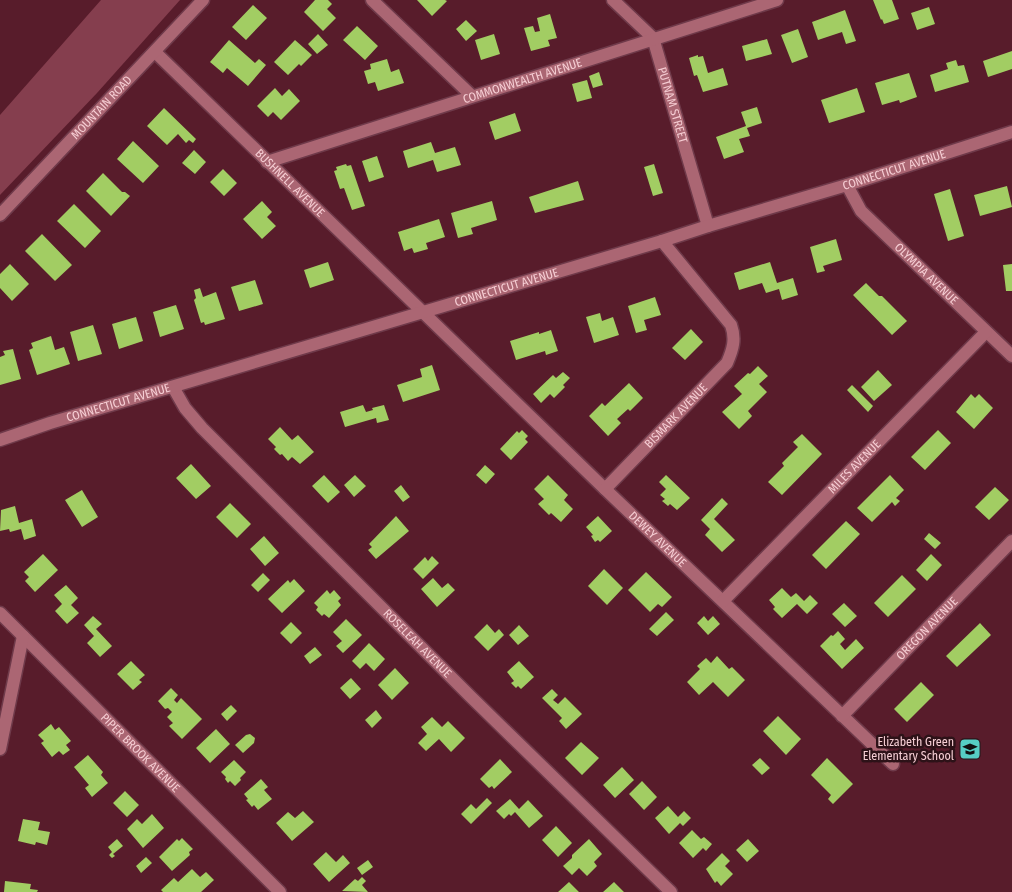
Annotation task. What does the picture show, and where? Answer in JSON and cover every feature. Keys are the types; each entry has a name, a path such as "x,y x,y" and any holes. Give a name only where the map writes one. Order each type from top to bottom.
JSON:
{"street":[{"name":"MOUNTAIN ROAD","path":"0,215 203,0"},
{"path":"372,0 472,96"},
{"path":"613,0 653,38"},
{"name":"COMMONWEALTH AVENUE","path":"266,162 777,0"},
{"name":"PUTNAM STREET","path":"653,38 708,226"},
{"name":"BUSHNELL AVENUE","path":"155,52 266,162 424,313"},
{"name":"CONNECTICUT AVENUE","path":"0,440 846,185 1012,132"},
{"name":"OLYMPIA AVENUE","path":"846,185 861,210 986,332 1006,343 1012,356"},
{"name":"BISMARK AVENUE","path":"605,489 727,363 733,349 734,335 731,325 662,241"},
{"name":"DEWEY AVENUE","path":"424,313 893,764"},
{"name":"MILES AVENUE","path":"723,601 986,332"},
{"name":"ROSELEAH AVENUE","path":"173,387 185,408 202,428 471,697 671,892"},
{"name":"OREGON AVENUE","path":"842,716 1012,541"},
{"name":"PIPER BROOK AVENUE","path":"0,613 280,892"},
{"path":"0,749 23,636"}],"shaded area":[{"path":"101,0 180,0 97,93 0,195 0,115"}],"building":[{"path":"315,0 328,0 332,4 327,9 336,18 323,31 304,12"},
{"path":"417,0 445,0 447,1 432,16"},
{"path":"873,0 892,0 899,19 884,24"},
{"path":"253,5 267,18 246,40 232,27"},
{"path":"929,7 935,24 917,30 911,13"},
{"path":"845,10 856,41 846,44 842,32 818,40 812,22"},
{"path":"550,14 557,38 548,40 550,46 531,51 524,28 533,26 535,32 540,31 537,18"},
{"path":"466,20 477,31 466,41 456,29"},
{"path":"357,26 378,46 365,60 343,40"},
{"path":"798,29 808,57 792,63 781,35"},
{"path":"318,34 328,45 317,54 308,44"},
{"path":"494,34 500,54 481,60 475,40"},
{"path":"767,39 772,54 746,61 742,46"},
{"path":"229,40 255,63 259,59 266,65 248,86 227,68 223,73 210,62"},
{"path":"295,40 312,55 288,75 274,62"},
{"path":"1012,51 1012,69 988,77 983,61"},
{"path":"698,55 698,57 703,56 708,73 723,68 728,85 703,92 697,75 694,76 689,58"},
{"path":"387,59 391,72 399,69 404,83 378,91 375,82 368,84 364,71 371,69 370,64"},
{"path":"956,60 958,66 964,65 969,82 935,92 930,75 948,69 946,63"},
{"path":"599,72 603,85 593,88 589,76"},
{"path":"909,73 917,97 900,103 899,100 882,105 875,83"},
{"path":"587,80 592,98 577,102 572,84"},
{"path":"275,88 282,96 289,89 300,101 281,120 273,112 268,117 257,106"},
{"path":"857,88 865,112 829,123 821,100"},
{"path":"757,107 762,123 747,128 750,136 739,139 744,152 724,159 716,137 746,126 741,112"},
{"path":"164,108 196,139 193,143 189,140 186,143 178,134 167,145 147,126"},
{"path":"515,113 521,131 495,140 489,122"},
{"path":"133,141 159,166 143,183 117,159"},
{"path":"431,142 435,153 455,147 461,165 437,172 433,160 408,168 403,151"},
{"path":"194,150 206,162 195,174 182,163"},
{"path":"377,156 384,177 369,182 362,161"},
{"path":"346,164 347,166 351,165 365,206 352,210 344,188 340,189 334,171 337,170 336,167"},
{"path":"654,164 663,193 653,196 644,167"},
{"path":"223,169 237,183 224,196 210,182"},
{"path":"103,173 122,192 130,196 111,216 86,191"},
{"path":"578,181 584,200 535,213 529,197"},
{"path":"1007,186 1012,207 980,216 974,195"},
{"path":"950,189 964,236 948,241 934,194"},
{"path":"262,201 272,212 267,217 276,226 262,239 243,219"},
{"path":"492,201 497,220 471,228 473,234 458,238 451,213"},
{"path":"74,204 101,231 85,248 57,221"},
{"path":"439,219 445,237 426,243 428,249 414,253 412,248 404,251 398,232"},
{"path":"42,234 72,265 55,281 25,251"},
{"path":"836,239 842,260 823,266 825,271 817,273 810,247"},
{"path":"328,262 334,280 310,288 304,270"},
{"path":"770,262 777,283 793,278 798,295 782,300 779,289 766,293 762,283 739,290 734,273"},
{"path":"10,264 29,284 12,301 0,288 0,274"},
{"path":"1012,264 1012,291 1006,291 1003,265"},
{"path":"255,280 263,304 239,311 231,287"},
{"path":"866,283 907,321 892,335 853,295"},
{"path":"200,288 203,297 216,292 225,319 205,325 204,322 201,323 194,300 196,298 194,290"},
{"path":"655,297 661,315 644,320 647,330 636,333 628,306"},
{"path":"176,305 184,329 160,337 153,312"},
{"path":"600,313 602,321 613,317 619,335 594,343 586,317"},
{"path":"136,317 143,341 119,349 112,324"},
{"path":"93,325 102,354 78,361 70,332"},
{"path":"691,329 703,342 685,360 672,348"},
{"path":"551,330 558,351 546,355 545,351 516,360 510,341"},
{"path":"51,336 55,350 64,347 70,364 37,375 29,350 33,348 31,343"},
{"path":"13,349 21,379 0,385 0,357 5,355 3,351"},
{"path":"432,365 440,390 403,402 397,385 422,377 420,369"},
{"path":"758,366 768,376 759,384 767,392 748,411 752,416 739,429 722,412 742,394 734,386"},
{"path":"878,370 892,385 874,401 861,387"},
{"path":"563,372 570,378 563,385 565,387 554,398 550,394 541,403 533,394 553,375 556,378"},
{"path":"629,383 643,398 630,411 628,409 617,419 621,423 608,436 589,416 602,403 605,406"},
{"path":"852,385 873,406 868,412 847,390"},
{"path":"971,394 975,398 979,394 993,408 974,429 956,412"},
{"path":"363,405 366,412 373,410 372,408 384,405 389,420 377,423 376,418 345,427 340,412"},
{"path":"280,427 292,440 298,435 314,452 300,464 292,457 288,461 274,449 276,447 268,439"},
{"path":"522,430 528,436 525,439 528,442 511,460 500,449 517,431 519,433"},
{"path":"938,430 951,443 925,470 911,457"},
{"path":"802,434 822,454 782,495 768,482 784,466 782,463 798,447 793,442"},
{"path":"191,464 211,486 196,499 176,478"},
{"path":"485,465 495,474 486,484 476,475"},
{"path":"324,475 340,492 328,503 312,486"},
{"path":"355,475 366,486 354,497 344,485"},
{"path":"548,475 568,495 564,500 573,509 561,522 551,513 549,515 538,504 544,499 534,489"},
{"path":"666,475 690,498 677,510 670,504 668,506 662,501 665,499 660,495 666,489 659,482"},
{"path":"890,475 904,490 896,498 900,501 895,506 892,502 872,522 857,508"},
{"path":"401,485 410,497 403,502 394,491"},
{"path":"995,487 1009,500 989,520 975,507"},
{"path":"82,490 98,517 82,527 65,500"},
{"path":"722,498 728,504 714,519 735,540 722,552 705,535 710,529 701,520"},
{"path":"230,503 251,524 237,538 216,517"},
{"path":"15,506 19,523 32,519 36,536 24,540 21,529 10,532 9,529 0,531 1,510"},
{"path":"396,516 409,531 376,559 368,550 372,547 369,544"},
{"path":"598,516 612,531 600,542 598,540 595,542 591,536 593,535 586,527"},
{"path":"846,521 860,534 826,569 812,555"},
{"path":"929,533 941,543 935,549 924,539"},
{"path":"264,536 279,553 265,566 250,549"},
{"path":"43,554 58,570 35,592 25,581 29,577 24,572"},
{"path":"931,554 942,565 927,581 916,570"},
{"path":"432,556 439,563 423,579 413,569 425,557 428,561"},
{"path":"604,569 623,588 607,605 588,586"},
{"path":"646,572 672,597 662,607 658,604 650,612 628,590"},
{"path":"263,573 270,580 258,592 251,585"},
{"path":"902,575 916,589 888,617 874,603"},
{"path":"433,578 442,588 448,583 455,590 437,607 421,589"},
{"path":"294,579 305,591 282,613 268,599 288,580 290,583"},
{"path":"66,585 78,598 71,605 79,613 67,624 55,611 62,604 54,595"},
{"path":"782,588 791,597 796,593 804,601 810,595 818,603 807,614 797,604 782,618 773,609 775,607 769,600"},
{"path":"327,590 330,594 334,590 341,598 338,601 341,605 329,618 324,614 322,616 316,610 318,607 314,603"},
{"path":"844,603 857,616 845,627 832,614"},
{"path":"666,612 674,620 657,636 649,629"},
{"path":"93,616 102,624 96,629 112,646 100,657 87,643 94,636 84,625"},
{"path":"704,616 708,621 713,616 720,624 708,635 697,623"},
{"path":"346,619 362,635 343,653 336,646 342,641 333,632"},
{"path":"291,622 302,633 291,644 280,633"},
{"path":"980,623 991,635 957,667 946,656"},
{"path":"487,624 495,633 499,629 504,635 488,651 474,637"},
{"path":"519,625 529,636 518,645 509,635"},
{"path":"838,631 845,639 840,644 845,650 856,639 864,648 842,669 820,646"},
{"path":"369,643 385,659 374,671 366,663 360,669 352,661"},
{"path":"315,647 322,655 310,664 304,656"},
{"path":"717,656 729,669 732,667 745,680 728,697 713,682 699,695 687,682 700,669 697,666 706,658 711,663"},
{"path":"131,661 145,675 139,680 142,682 133,690 117,674"},
{"path":"519,661 534,677 521,689 518,686 516,688 511,683 514,681 507,672"},
{"path":"395,668 409,683 392,700 378,685"},
{"path":"351,678 361,689 350,699 340,688"},
{"path":"921,682 934,695 907,722 894,709"},
{"path":"171,688 178,695 174,700 177,703 181,698 202,719 182,739 169,726 173,723 167,717 172,712 168,708 165,709 158,701"},
{"path":"552,689 558,695 553,700 558,704 565,697 582,714 566,729 559,721 562,718 542,698"},
{"path":"231,705 237,711 227,721 221,714"},
{"path":"376,710 382,718 372,728 365,720"},
{"path":"778,716 801,739 786,755 763,731"},
{"path":"432,717 442,727 448,721 465,738 451,752 439,739 426,751 418,743 427,734 421,727"},
{"path":"51,724 55,730 59,727 71,741 66,745 70,750 63,755 59,751 52,757 41,743 44,741 38,735"},
{"path":"216,729 230,744 210,763 196,748"},
{"path":"250,734 255,738 254,743 243,753 235,745 246,735"},
{"path":"581,742 599,758 582,775 565,758"},
{"path":"88,755 103,772 101,775 108,783 92,797 85,788 89,785 74,767"},
{"path":"760,758 770,768 762,775 752,765"},
{"path":"827,758 853,784 833,804 828,799 831,795 811,775"},
{"path":"500,759 512,772 494,789 492,786 489,788 480,779"},
{"path":"234,760 246,772 235,786 230,781 228,783 225,779 226,777 221,772"},
{"path":"622,767 634,780 615,798 603,785"},
{"path":"261,779 268,787 264,790 272,799 258,810 254,805 252,807 244,794"},
{"path":"642,781 657,797 644,810 629,794"},
{"path":"125,791 139,805 127,817 113,803"},
{"path":"487,798 492,803 471,824 461,814 471,804 476,809"},
{"path":"510,799 519,809 528,800 543,816 529,828 515,812 511,816 509,814 504,819 496,811"},
{"path":"668,806 678,817 684,811 691,818 683,826 680,823 669,834 655,818"},
{"path":"303,811 314,822 292,841 276,823 288,812 295,818"},
{"path":"152,814 164,828 143,848 127,829 137,819 142,824"},
{"path":"23,819 40,822 38,830 50,832 47,845 36,842 35,845 18,841"},
{"path":"556,826 572,843 558,857 542,840"},
{"path":"692,830 701,839 704,837 712,844 706,851 703,848 693,858 679,843"},
{"path":"182,838 193,849 189,852 190,855 172,871 159,857 177,839 179,841"},
{"path":"117,839 123,846 113,854 115,856 112,858 109,855 112,852 108,847"},
{"path":"589,839 602,854 594,862 597,866 587,876 579,868 572,875 563,866"},
{"path":"748,839 759,851 747,862 736,850"},
{"path":"326,852 336,862 343,855 350,863 329,882 313,864"},
{"path":"722,853 730,861 725,866 733,874 721,886 717,881 715,883 706,869"},
{"path":"146,857 152,863 141,873 136,866"},
{"path":"368,860 373,867 362,875 357,868"},
{"path":"192,869 200,877 206,872 214,880 201,892 163,892 161,890 174,878 178,882"},
{"path":"362,877 366,881 362,885 368,892 342,891 355,879 358,881"},
{"path":"5,881 31,884 30,889 38,890 37,892 4,892"},
{"path":"569,882 579,892 558,892"},
{"path":"614,882 624,892 603,892"}],"place":[{"name":"Elizabeth Green Elementary School","path":"970,749"}]}
